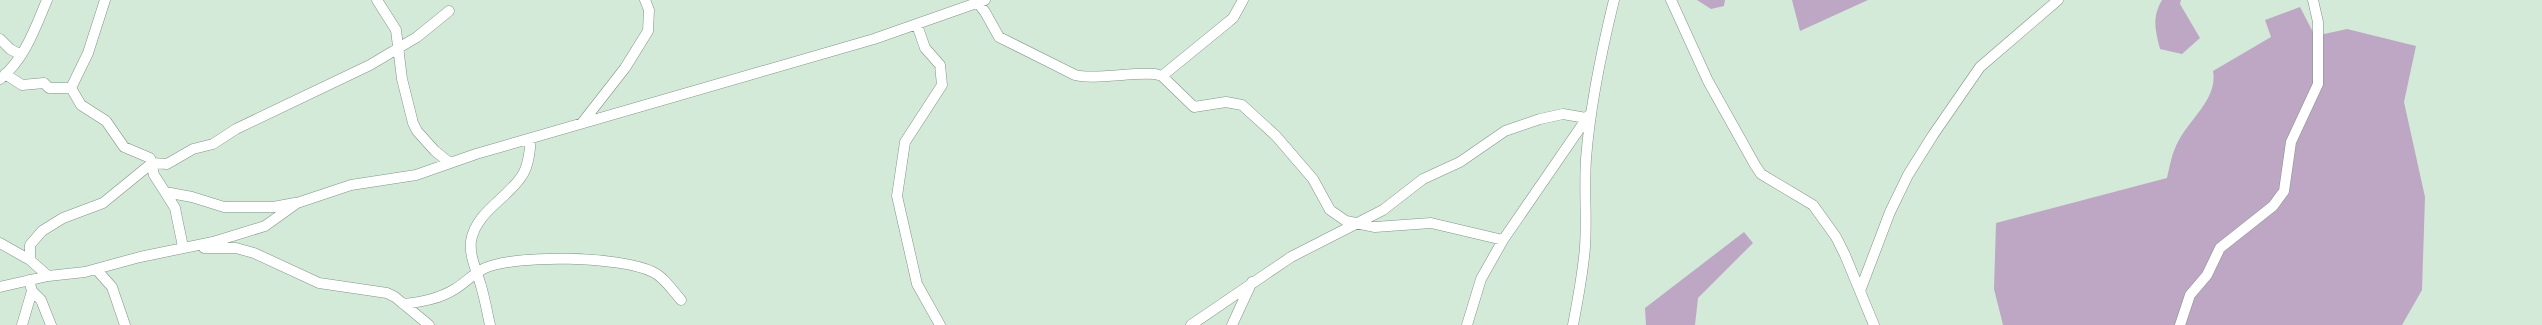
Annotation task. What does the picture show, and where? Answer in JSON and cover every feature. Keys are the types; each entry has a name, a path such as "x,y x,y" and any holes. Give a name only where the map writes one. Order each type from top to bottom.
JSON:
{"street":[{"path":"48,0 28,44 21,55 3,76 22,85 44,83 49,88 71,88"},
{"path":"71,88 88,53 105,0"},
{"path":"377,0 392,20 396,30 402,79 417,131 435,151 450,163"},
{"path":"582,123 625,68 648,31 649,10 645,0"},
{"path":"1162,76 1233,18 1243,0"},
{"path":"1572,325 1583,273 1588,116 1614,0"},
{"path":"1671,0 1708,81 1755,165 1762,174 1813,205 1836,237 1874,325"},
{"path":"1860,291 1890,212 1908,176 1933,134 1980,67 2058,0"},
{"path":"2180,325 2187,301 2207,275 2220,248 2273,206 2284,191 2291,142 2318,84 2318,22 2313,0"},
{"path":"165,192 192,197 224,207 273,207 297,203 351,185 416,175 531,138 917,25 981,2 998,37 1075,75 1082,77 1144,73 1162,76 1194,107 1226,102 1242,105 1276,136 1302,166 1336,215 1358,224 1382,227 1394,224 1417,225 1431,222 1503,240"},
{"path":"30,260 30,245 42,231 62,218 103,203 152,162 167,164 193,149 219,141 236,129 370,65 417,37 449,11"},
{"path":"917,25 925,48 940,65 942,85 904,142 897,196 917,284 940,325"},
{"path":"0,39 10,49 21,55"},
{"path":"71,88 81,105 106,121 124,147 147,155 152,162 154,175 175,208 183,247"},
{"path":"1191,325 1252,282 1291,257 1383,210 1423,179 1460,162 1513,127 1563,114 1588,116"},
{"path":"1468,325 1481,279 1503,240 1588,116"},
{"path":"490,325 471,254 474,230 482,217 518,181 524,172 531,138"},
{"path":"0,287 48,276 73,275 183,247 213,242 265,226 297,203"},
{"path":"0,243 30,260 48,276"},
{"path":"183,247 236,248 254,253 319,283 387,293 429,325"},
{"path":"403,304 431,300 443,295 477,273 498,264 588,259 653,272 681,300"},
{"path":"96,269 112,287 125,325"},
{"path":"29,280 32,291 41,300 51,325"},
{"path":"1232,325 1252,282"},
{"path":"22,325 32,291"}],"shaded area":[{"path":"1697,0 1725,0 1724,6 1711,9"},
{"path":"1792,0 1868,0 1800,31"},
{"path":"2162,0 2181,0 2180,4 2200,38 2182,54 2160,49 2155,24 2157,12"},
{"path":"2300,7 2315,36 2347,29 2416,46 2404,102 2425,197 2422,290 2402,325 2003,325 1994,289 1996,223 2167,178 2177,145 2184,132 2208,99 2213,81 2213,71 2271,37 2265,20"},
{"path":"1744,232 1753,243 1698,298 1695,325 1646,325 1645,308"}]}
